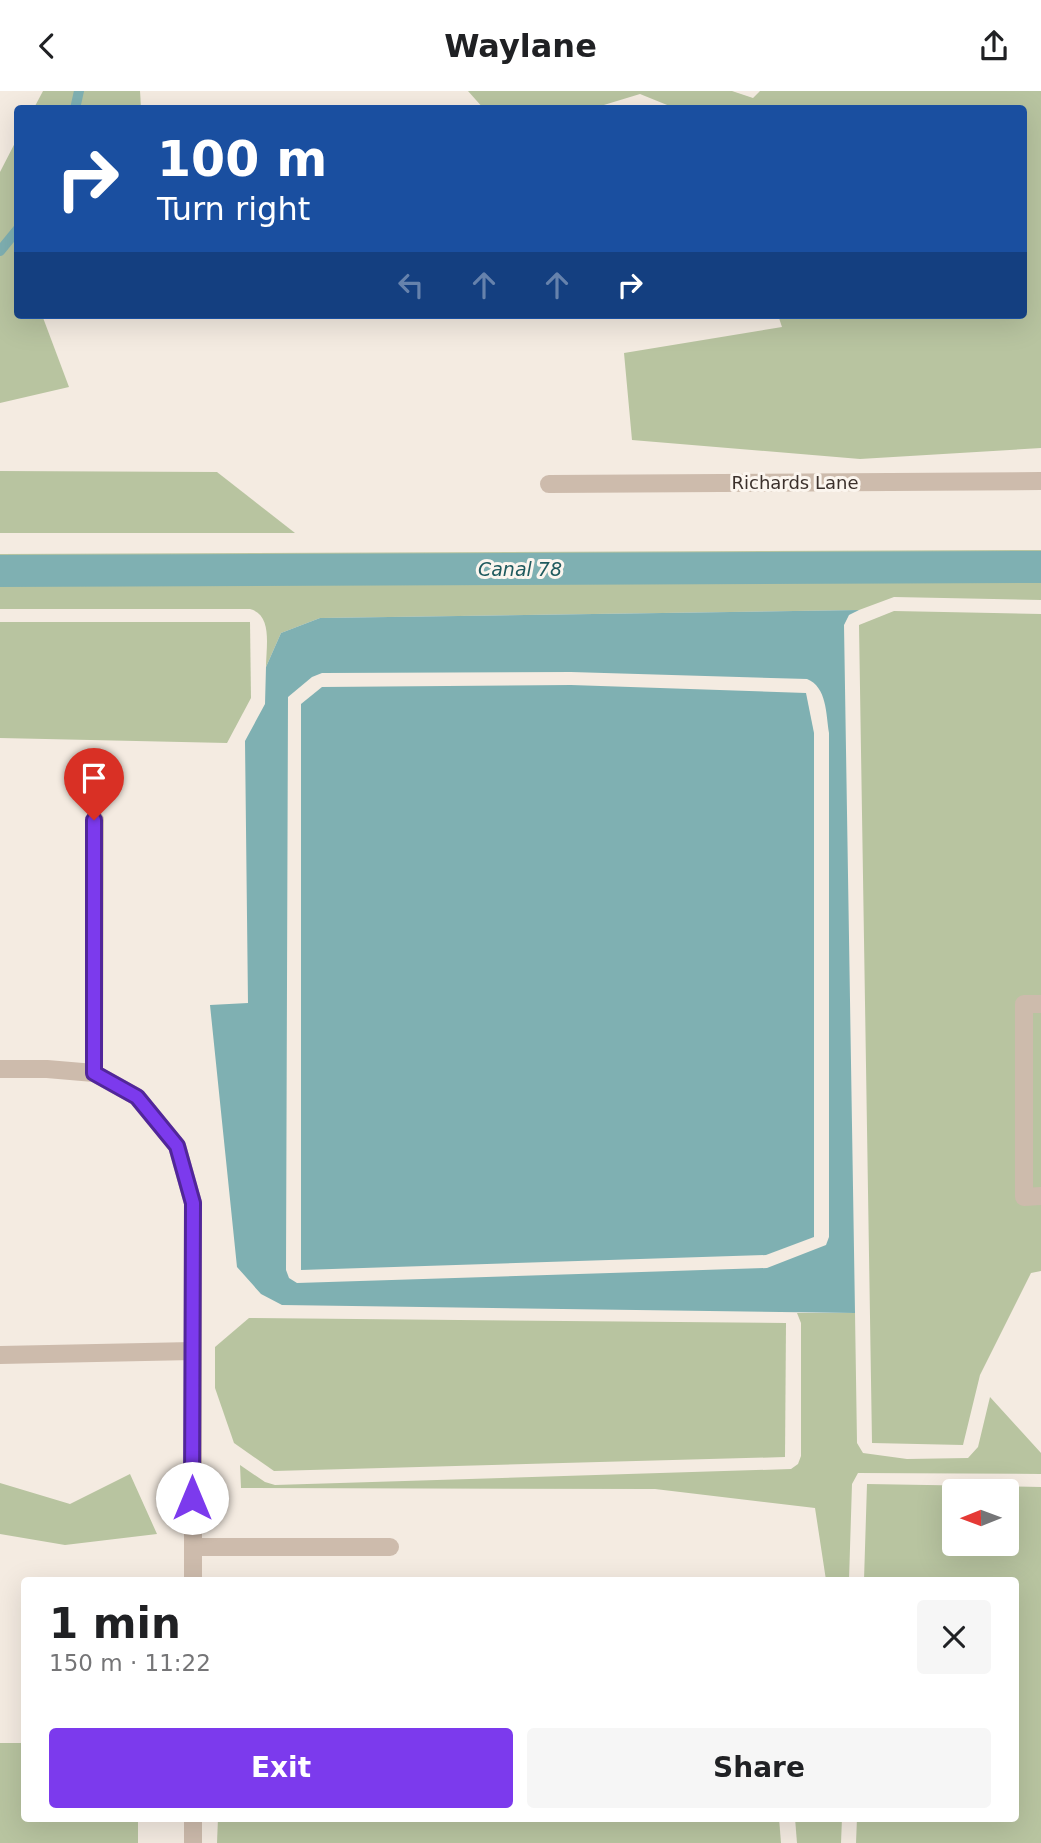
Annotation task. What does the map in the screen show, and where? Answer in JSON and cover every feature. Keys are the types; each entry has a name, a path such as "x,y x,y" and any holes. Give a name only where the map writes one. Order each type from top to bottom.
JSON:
{"street":[{"name":"Richards Lane","path":"549,484 1041,481"},
{"path":"94,820 94,1073"},
{"path":"1041,1004 1024,1003 1024,1197 1041,1196"},
{"path":"0,1069 94,1073 137,1097 177,1146 193,1203 193,1577"},
{"path":"0,1355 193,1350"},
{"path":"192,1547 390,1547"},
{"path":"193,1822 193,1843"}],"green space":[{"path":"43,91 140,91 141,105 36,105"},
{"path":"468,91 732,91 753,98 760,91 1041,91 1041,448 860,459 632,440 624,353 782,327 779,319 1027,319 1027,105 667,105 640,94 604,105 480,105"},
{"path":"14,145 14,319 44,319 69,387 0,403 0,172"},
{"path":"0,471 217,472 295,533 0,533"},
{"path":"1041,550 1041,600 894,597 859,610 320,618 281,633 266,667 265,625 257,612 250,609 0,609 0,554"},
{"path":"894,611 1041,614 1041,1271 1031,1273 980,1375 963,1445 872,1443 859,625"},
{"path":"0,622 250,622 251,698 227,743 0,738"},
{"path":"797,1313 855,1313 857,1443 863,1453 907,1459 968,1458 978,1447 990,1397 1041,1453 1041,1474 858,1473 852,1484 849,1577 826,1577 815,1508 655,1489 241,1488 240,1465 265,1482 275,1485 791,1469 798,1464 801,1456 801,1323"},
{"path":"249,1318 786,1323 785,1457 274,1471 234,1443 215,1388 215,1347"},
{"path":"130,1474 157,1534 65,1545 0,1534 0,1483 70,1504"},
{"path":"867,1484 942,1485 942,1556 1019,1556 1019,1487 1041,1487 1041,1843 856,1843 857,1822 1019,1822 1019,1577 864,1577"},
{"path":"0,1743 21,1743 21,1822 138,1822 138,1843 0,1843"},
{"path":"218,1822 779,1822 781,1843 217,1843"},
{"path":"795,1822 842,1822 841,1843 797,1843"}],"water":[{"path":"859,610 849,615 844,625 855,1313 282,1305 261,1294 237,1267 210,1005 248,1003 245,741 265,704 266,667 281,633 320,618","holes":["571,672 807,679 814,683 822,695 829,733 829,1237 826,1245 767,1268 297,1283 289,1278 286,1270 288,697 312,677 322,673"]},
{"path":"571,685 806,693 814,733 814,1237 766,1255 301,1270 301,704 322,687"}],"waterway":[{"path":"76,105 79,91"},
{"path":"0,251 14,234"},
{"name":"Canal 78","path":"0,571 1041,567"}],"route":[{"path":"94,820 94,1073 137,1097 177,1146 193,1203 192,1498"}]}
